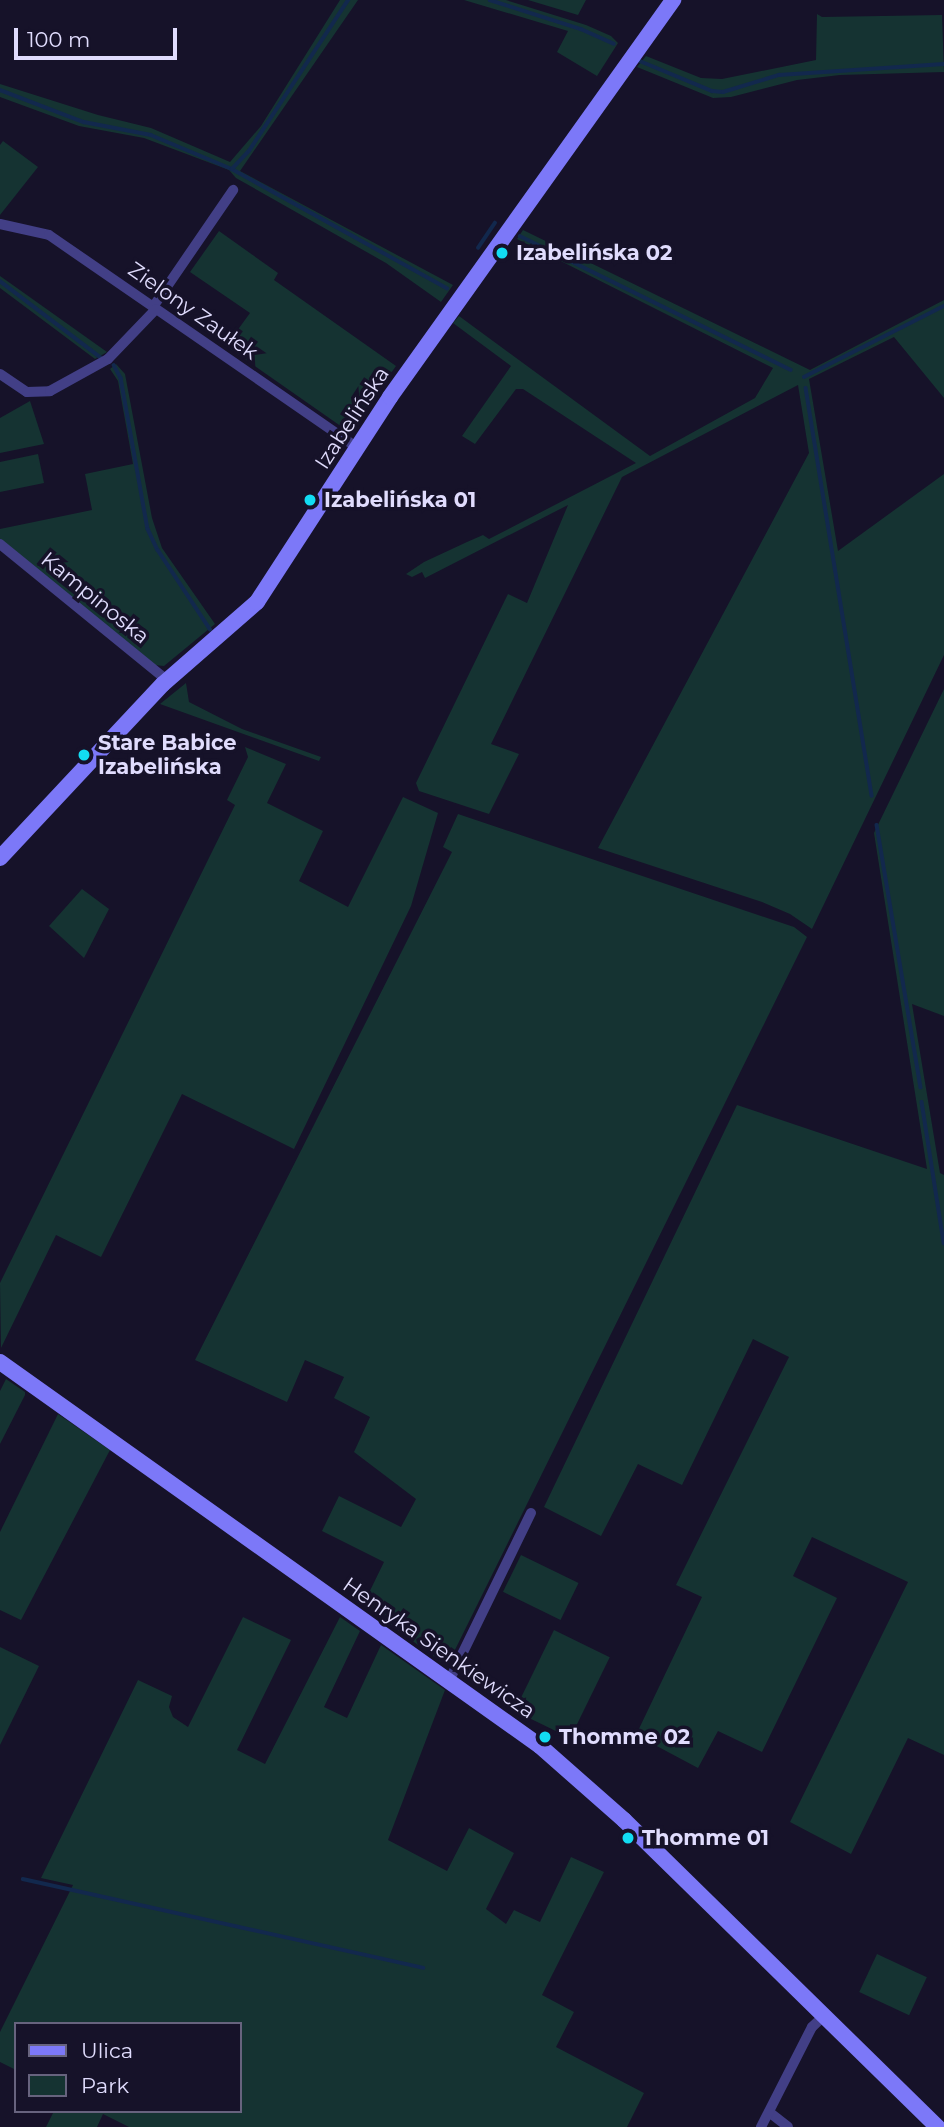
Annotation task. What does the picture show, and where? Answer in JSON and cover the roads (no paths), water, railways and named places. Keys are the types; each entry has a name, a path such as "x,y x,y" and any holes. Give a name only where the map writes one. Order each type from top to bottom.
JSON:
{"street":[{"name":"Izabelińska","path":"0,858 167,680 257,602 356,447 673,0"},
{"path":"0,374 27,392 50,391 108,359 155,308 233,190"},
{"name":"Zielony Zaułek","path":"0,224 49,235 356,447"},
{"name":"Kampinoska","path":"0,544 167,680"},
{"name":"Henryka Sienkiewicza","path":"0,1362 449,1681 579,1777 938,2127"},
{"path":"449,1681 531,1513"},
{"path":"761,2127 812,2027 824,2016"},
{"path":"769,2112 788,2127"}],"waterway":[{"path":"232,169 249,151 348,0"},
{"path":"490,0 581,29 614,44"},
{"path":"640,61 712,91 723,92 779,75 944,64"},
{"path":"0,90 84,122 151,135 232,169 447,288"},
{"path":"478,248 495,223"},
{"path":"520,236 791,370"},
{"path":"0,281 100,357"},
{"path":"804,377 944,306"},
{"path":"114,365 121,378 148,529 158,550 210,629"},
{"path":"806,388 872,796"},
{"path":"877,825 921,1087"},
{"path":"922,1102 944,1243"},
{"path":"23,1879 423,1968"}],"place":[{"name":"Izabelińska 02","path":"502,253"},
{"name":"Izabelińska 01","path":"310,500"},
{"name":"Stare Babice Izabelińska","path":"84,755"},
{"name":"Thomme 02","path":"545,1737"},
{"name":"Thomme 01","path":"628,1838"}]}
